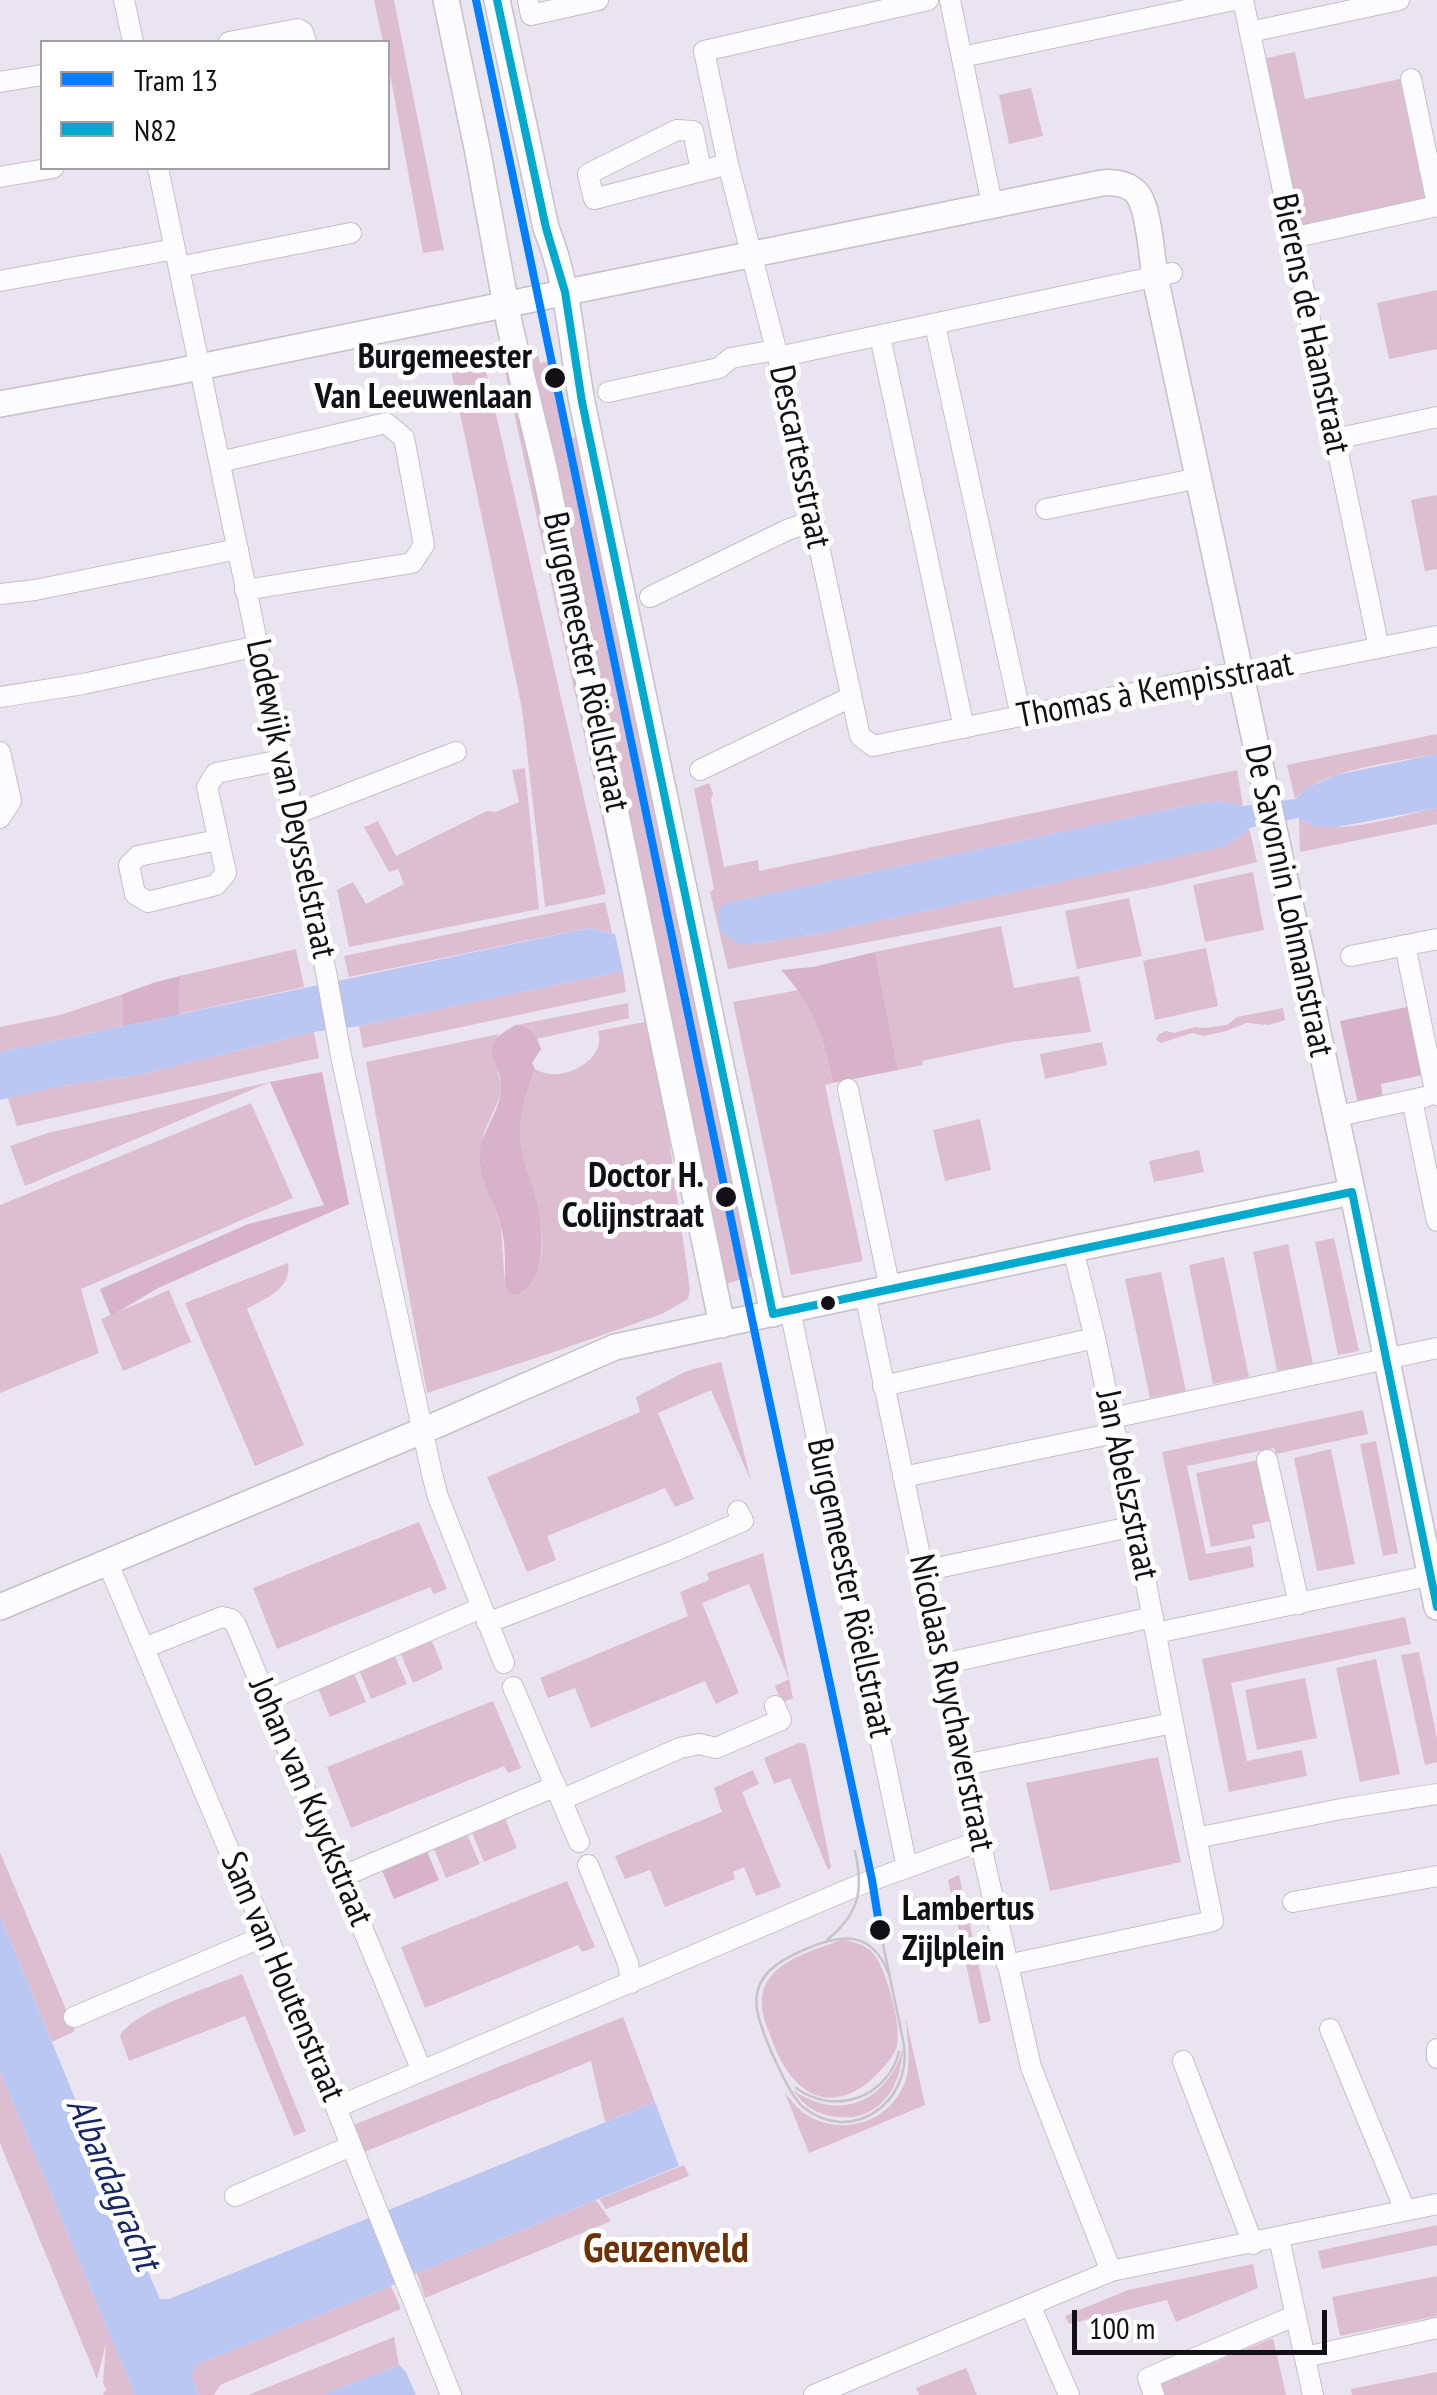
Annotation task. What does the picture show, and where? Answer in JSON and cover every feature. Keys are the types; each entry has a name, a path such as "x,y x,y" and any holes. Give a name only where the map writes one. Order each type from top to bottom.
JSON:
{"street":[{"path":"124,0 132,40"},
{"name":"Burgemeester Röellstraat","path":"446,0 505,304 544,467 722,1324"},
{"name":"Burgemeester Röellstraat","path":"498,0 546,228 566,292 582,402 908,1866"},
{"path":"528,0 531,14 598,0"},
{"name":"Descartesstraat","path":"873,746 860,736 777,354 728,164 704,51 928,0"},
{"path":"0,404 200,367 992,204 950,0"},
{"path":"962,57 1234,0"},
{"name":"Bierens de Haanstraat","path":"1243,0 1379,648"},
{"path":"1250,32 1399,0"},
{"path":"240,40 298,29 305,40"},
{"path":"0,82 40,75"},
{"path":"1292,238 1437,205 1410,79"},
{"path":"701,170 693,131 677,130 588,174 594,199 728,164"},
{"path":"0,177 41,170"},
{"name":"Lodewijk van Deysselstraat","path":"158,170 438,1497 504,1663"},
{"name":"De Savornin Lohmanstraat","path":"992,204 1111,181 1129,187 1139,196 1163,275 1238,674 1434,1575 1437,1607"},
{"path":"0,281 351,233"},
{"path":"608,392 720,368 731,358 880,336 1163,275"},
{"path":"935,325 1021,716"},
{"path":"880,336 964,728"},
{"path":"1335,439 1437,417"},
{"path":"220,462 386,423 404,438 424,545 412,563 245,590"},
{"path":"1046,509 1199,478"},
{"path":"650,598 813,521"},
{"path":"0,594 238,549"},
{"name":"Thomas à Kempisstraat","path":"873,746 1437,636"},
{"path":"0,698 258,646"},
{"path":"700,770 851,697"},
{"path":"0,752 11,802 1,817"},
{"path":"293,815 456,752"},
{"path":"218,840 138,856 129,865 135,894 148,902 216,886 226,873 207,786 216,773 282,760"},
{"path":"1351,956 1437,938"},
{"path":"1334,1117 1437,1095 1406,945"},
{"name":"Nicolaas Ruychaverstraat","path":"848,1089 877,1292 883,1386 1007,1965 1030,2068 1111,2272"},
{"path":"1412,1100 1437,1221"},
{"path":"0,1607 616,1347 1352,1192"},
{"name":"Jan Abelszstraat","path":"1073,1249 1136,1526 1196,1838"},
{"path":"883,1386 1094,1338"},
{"path":"902,1477 1437,1348"},
{"path":"1267,1460 1299,1604"},
{"path":"268,1700 484,1615 674,1551 744,1521 738,1511"},
{"path":"923,1571 1136,1526"},
{"name":"Sam van Houtenstraat","path":"107,1561 338,2107 451,2395"},
{"path":"944,1664 1154,1625 1299,1604 1434,1575"},
{"name":"Johan van Kuyckstraat","path":"144,1648 222,1617 236,1626 422,2071"},
{"path":"514,1686 579,1842"},
{"path":"341,1877 680,1748 699,1744 716,1748 781,1720 775,1706"},
{"path":"964,1765 1173,1723"},
{"path":"1007,1965 1213,1921 1196,1838 1437,1794"},
{"path":"338,2107 859,1885 980,1841"},
{"path":"588,1865 628,1963 631,1983"},
{"path":"1293,1902 1437,1876"},
{"path":"74,2016 267,1935"},
{"path":"1330,2029 1404,2210"},
{"path":"1437,2049 1437,2058"},
{"path":"1183,2061 1253,2244"},
{"path":"235,2196 351,2146"},
{"path":"814,2395 860,2386 1111,2272 1437,2204"},
{"path":"1278,2238 1313,2395"},
{"path":"1030,2306 1068,2395"},
{"path":"1154,2395 1148,2378 1294,2316"},
{"path":"1305,2357 1437,2328"}],"shaded area":[{"path":"374,0 394,0 444,250 423,253 390,74 390,40 383,40"},
{"path":"1295,52 1305,99 1400,79 1427,203 1298,232 1262,59"},
{"path":"1031,88 1043,136 1009,144 999,95"},
{"path":"1437,290 1437,349 1389,359 1377,303"},
{"path":"561,346 755,1275 716,1287 525,359 538,356 540,363 555,360 572,438 577,437"},
{"path":"510,356 647,988 639,988 502,357"},
{"path":"484,362 606,894 545,907 522,709 451,370"},
{"path":"1437,495 1437,569 1425,571 1411,500"},
{"path":"1437,734 1437,754 1341,774 1323,780 1295,799 1287,765"},
{"path":"525,768 539,909 349,947 337,890 353,882 366,904 404,884 398,869 389,872 364,827 378,821 396,856 487,811 496,812 519,802 512,770"},
{"path":"1237,770 1243,806 1221,801 1194,804 725,903 747,945 822,933 1222,847 1249,828 1257,862 1159,886 728,969 710,892 714,889 694,789 709,783 724,867 758,860 759,871"},
{"path":"1437,808 1437,824 1300,852 1299,818 1311,824 1346,827"},
{"path":"1253,872 1264,930 1205,942 1193,885"},
{"path":"1129,898 1142,956 1077,969 1065,911"},
{"path":"605,902 612,933 589,928 349,977 344,956"},
{"path":"1001,926 1014,988 1079,976 1091,1032 1011,1042 898,1070 875,952"},
{"path":"1206,948 1218,1006 1155,1020 1143,961"},
{"path":"296,949 304,987 179,1014 180,976"},
{"path":"875,952 898,1070 833,1083 816,1022 781,970 813,967"},
{"path":"623,971 626,992 363,1048 359,1026"},
{"path":"180,976 179,1015 123,1026 123,994"},
{"path":"799,990 817,1023 828,1059 833,1083 825,1085 863,1261 791,1275 733,1002"},
{"path":"123,994 123,1026 0,1052 0,1027 60,1015"},
{"path":"642,1002 650,1002 690,1290 688,1299 662,1314 427,1393 366,1062 499,1034 500,1097 484,1132 480,1165 501,1227 505,1285 523,1292 541,1257 539,1217 520,1137 524,1102 535,1069 560,1074 586,1063 597,1049 598,1031 645,1022"},
{"path":"628,1003 629,1018 537,1039 530,1028 516,1025"},
{"path":"1412,1006 1427,1074 1381,1084 1383,1099 1358,1104 1340,1021"},
{"path":"1283,1008 1285,1020 1269,1025 1247,1023 1204,1036 1192,1033 1161,1043 1156,1040 1166,1031 1227,1025 1237,1017"},
{"path":"516,1025 533,1032 541,1049 532,1063 535,1069 524,1103 520,1139 542,1239 534,1278 517,1295 509,1293 505,1285 502,1230 480,1164 482,1143 500,1099 500,1078 492,1047 495,1040"},
{"path":"314,1032 319,1058 17,1126 8,1098 138,1075"},
{"path":"1102,1042 1107,1065 1045,1079 1040,1054"},
{"path":"322,1072 349,1204 158,1288 111,1316 100,1289 248,1224 324,1205 270,1082"},
{"path":"270,1082 25,1186 10,1146 48,1133"},
{"path":"251,1103 293,1198 81,1289 99,1353 0,1393 0,1205"},
{"path":"980,1119 991,1170 945,1181 933,1130"},
{"path":"1199,1150 1204,1172 1154,1182 1149,1161"},
{"path":"1334,1238 1359,1351 1338,1355 1315,1242"},
{"path":"1288,1244 1313,1364 1277,1371 1253,1252"},
{"path":"1224,1257 1249,1377 1213,1384 1189,1265"},
{"path":"288,1263 282,1287 247,1309 304,1445 255,1466 185,1303"},
{"path":"1161,1272 1186,1391 1150,1398 1125,1279"},
{"path":"169,1290 191,1342 123,1371 101,1319"},
{"path":"721,1362 751,1481 711,1390 658,1413 694,1499 675,1507 665,1488 547,1536 556,1560 527,1572 487,1477 640,1412 636,1397 687,1371"},
{"path":"1363,1410 1368,1434 1276,1454 1274,1448 1187,1466 1206,1554 1251,1546 1254,1567 1189,1581 1162,1452"},
{"path":"1376,1441 1398,1553 1383,1556 1360,1444"},
{"path":"1331,1449 1355,1564 1317,1571 1294,1458"},
{"path":"1259,1460 1272,1521 1252,1525 1255,1538 1211,1547 1196,1473"},
{"path":"419,1522 447,1589 434,1594 430,1587 277,1649 253,1588"},
{"path":"763,1553 793,1698 782,1703 775,1686 789,1679 749,1584 702,1603 739,1693 716,1704 705,1681 591,1728 575,1688 548,1698 540,1678 688,1616 680,1592 709,1580 707,1573"},
{"path":"1405,1617 1411,1644 1231,1683 1247,1761 1302,1750 1307,1776 1229,1792 1202,1659"},
{"path":"431,1638 443,1669 413,1683 400,1652"},
{"path":"393,1652 407,1684 371,1699 358,1667"},
{"path":"1419,1652 1437,1738 1437,1762 1425,1765 1401,1655"},
{"path":"1376,1659 1400,1774 1360,1782 1336,1668"},
{"path":"353,1671 366,1702 330,1717 317,1686"},
{"path":"1305,1678 1317,1738 1257,1750 1245,1690"},
{"path":"493,1701 521,1768 508,1773 504,1766 351,1828 327,1767"},
{"path":"799,1743 807,1749 831,1867 828,1870 790,1778 774,1784 764,1758"},
{"path":"1158,1757 1181,1862 1050,1891 1026,1783"},
{"path":"753,1770 759,1784 742,1792 781,1887 756,1896 744,1867 733,1872 735,1879 665,1907 650,1870 625,1879 615,1856 722,1812 714,1788"},
{"path":"504,1816 517,1848 484,1862 471,1830"},
{"path":"466,1832 480,1864 446,1878 433,1846"},
{"path":"426,1849 439,1880 394,1899 381,1868"},
{"path":"0,1852 75,2031 52,2042 0,1915"},
{"path":"959,1875 991,2021 979,2024 948,1880"},
{"path":"567,1881 595,1947 582,1952 578,1945 425,2008 401,1947"},
{"path":"844,1939 866,1947 877,1959 895,2012 898,2037 892,2056 868,2082 844,2096 832,2098 808,2091 786,2069 762,2007 770,1977 781,1967"},
{"path":"242,1974 306,2131 294,2136 245,2016 129,2061 120,2036 140,2017"},
{"path":"623,2017 655,2102 605,2122 591,2061 364,2152 351,2126"},
{"path":"906,2019 925,2105 809,2153 785,2093 801,2111 821,2122 850,2125 877,2116 898,2096 905,2082 909,2059"},
{"path":"903,2048 893,2087 867,2113 854,2117 826,2115 808,2106 793,2090 828,2105 860,2101 886,2082"},
{"path":"0,2071 135,2395 104,2395 106,2343 97,2379 0,2143"},
{"path":"684,2165 689,2176 606,2209 599,2199"},
{"path":"596,2200 611,2221 425,2298 417,2273"},
{"path":"1437,2225 1437,2245 1322,2269 1318,2251"},
{"path":"1253,2264 1258,2288 1176,2322 1167,2300 1069,2324 1065,2316 1128,2290"},
{"path":"1437,2276 1437,2316 1340,2336 1332,2297"},
{"path":"391,2286 401,2309 220,2385 214,2395 199,2395 192,2377 196,2365"},
{"path":"394,2337 399,2365 322,2395 248,2395"},
{"path":"1273,2338 1286,2395 1159,2395 1159,2383 1176,2372 1179,2377"},
{"path":"966,2368 977,2395 919,2395 916,2388"},
{"path":"1437,2372 1437,2395 1352,2395 1351,2389"}],"water":[{"path":"1437,754 1437,808 1332,828 1313,826 1298,818 1249,828 1223,847 822,933 747,945 721,932 717,911 725,903 1194,804 1221,801 1243,806 1295,799 1307,788 1336,775"},
{"path":"589,928 615,934 623,971 314,1032 138,1075 0,1100 0,1052"},
{"path":"0,1915 160,2299 169,2299 655,2102 679,2166 196,2365 192,2377 199,2395 135,2395 0,2071"},
{"path":"399,2365 416,2395 322,2395"}],"tram line":[{"name":"13","path":"476,0 880,1930"},
{"path":"827,1940 846,1921 856,1901 859,1878 855,1851"},
{"path":"880,1930 904,2045 904,2066 898,2085 874,2112 858,2120 821,2118 797,2100 763,2031 757,2009 763,1978 786,1958 843,1939 864,1942 881,1958 888,1972"},
{"path":"796,2088 827,2101 858,2098 883,2081 899,2052"}],"transit line":[{"name":"N82","path":"497,0 546,228 565,292 582,402 773,1314 1352,1192 1437,1607"}],"place":[{"name":"Burgemeester Van Leeuwenlaan","path":"555,378"},
{"name":"Doctor H. Colijnstraat","path":"726,1197"},
{"name":"Lambertus Zijlplein","path":"880,1930"}],"district":[{"name":"Geuzenveld","path":"666,2251"}],"water label":[{"name":"Albardagracht","path":"112,2184"}]}
